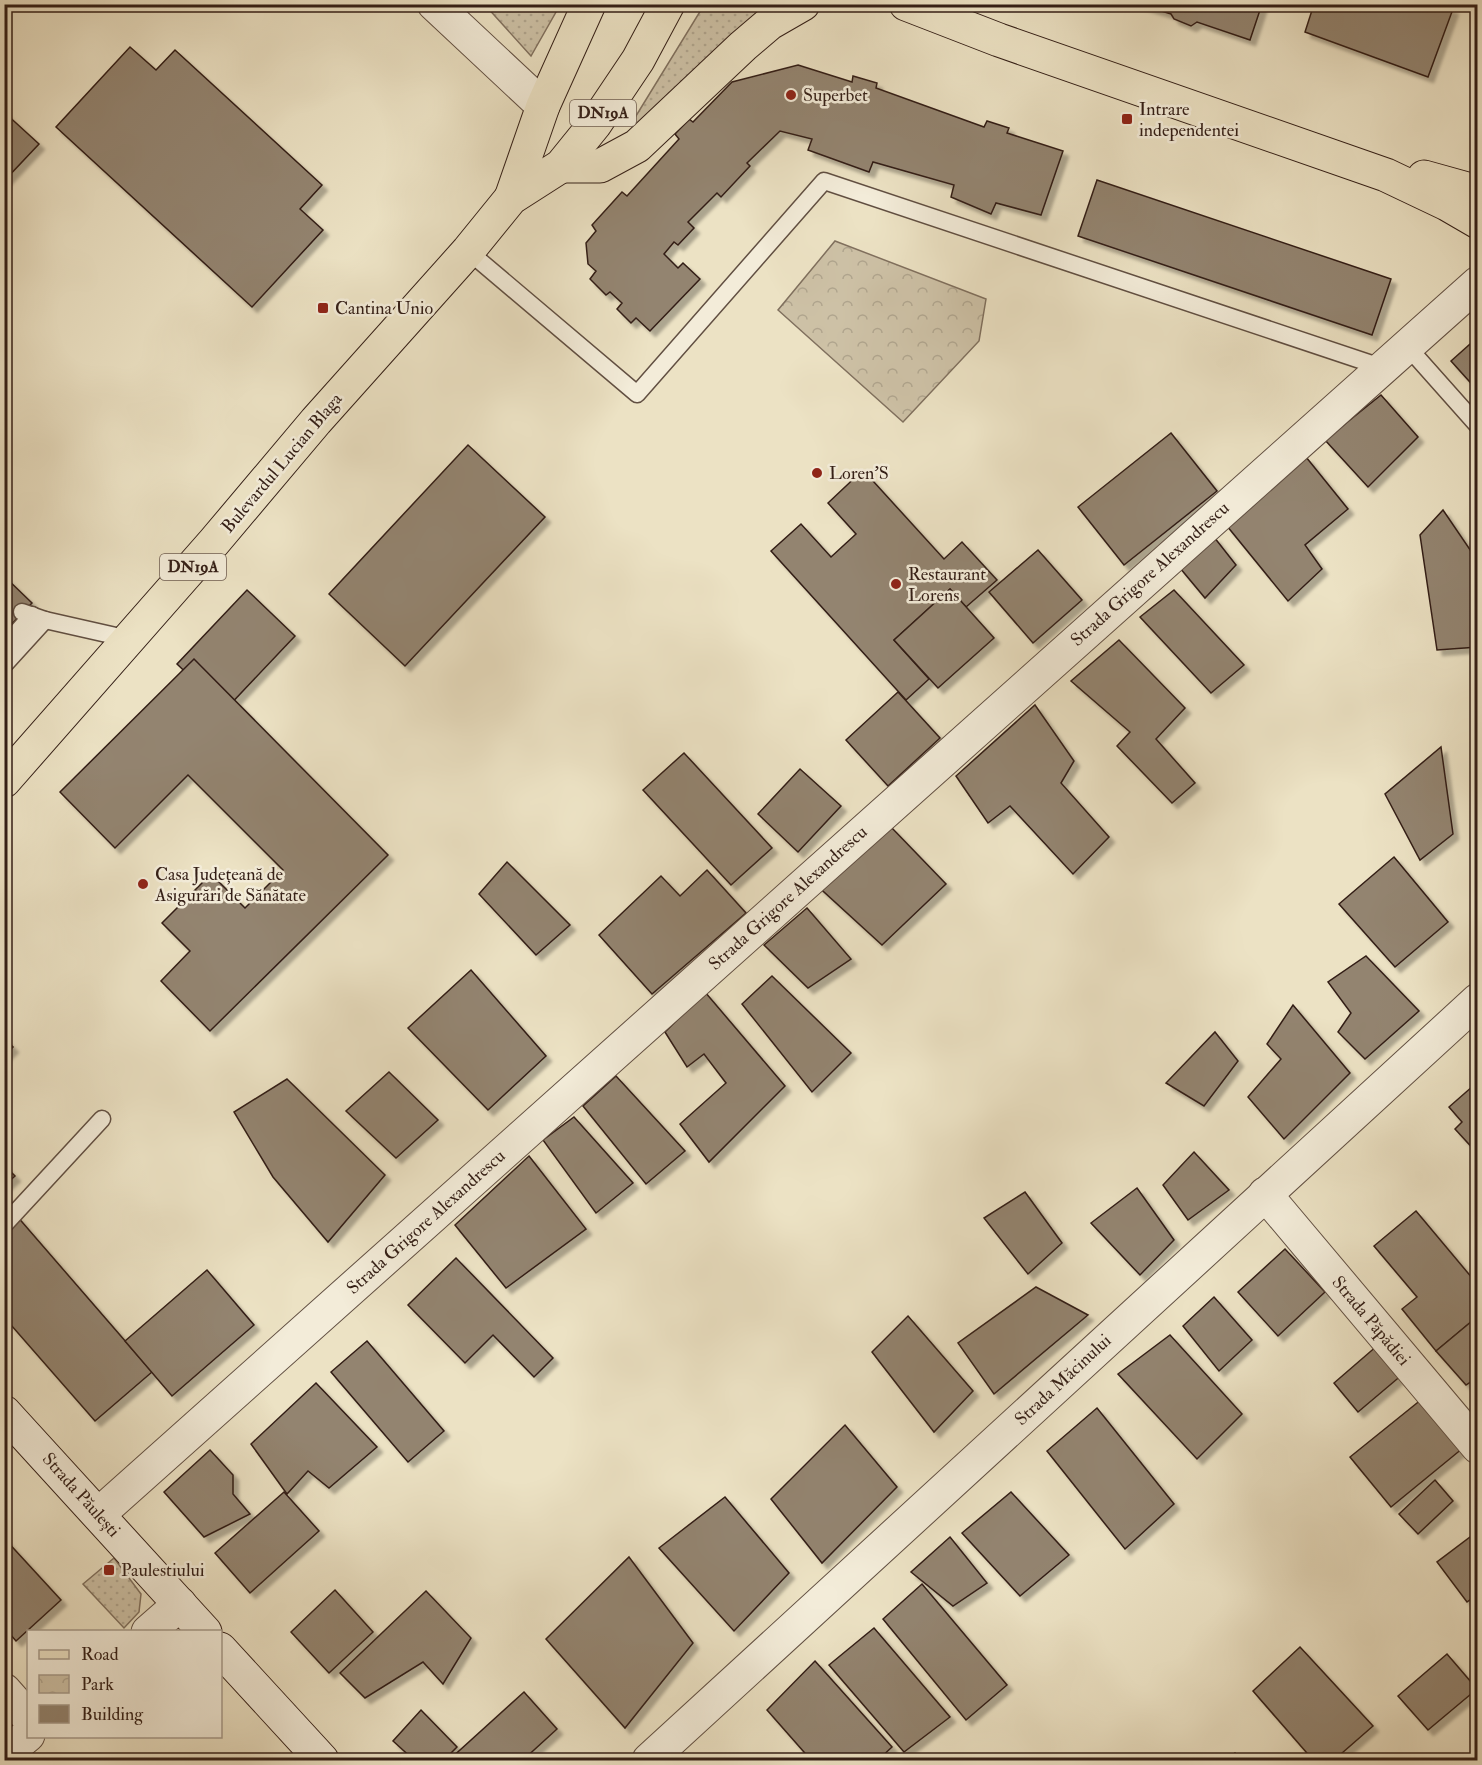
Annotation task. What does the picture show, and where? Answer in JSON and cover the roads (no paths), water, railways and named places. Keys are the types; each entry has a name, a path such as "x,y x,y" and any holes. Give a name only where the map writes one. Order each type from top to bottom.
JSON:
{"main road":[{"name":"Bulevardul Lucian Blaga","path":"511,198 543,106 589,4"},
{"name":"Bulevardul Lucian Blaga","path":"4,781 222,534 316,421 468,251 511,198 561,166 595,124 638,60 668,4"},
{"path":"561,166 600,166 637,146 743,46 770,23 803,4"},
{"path":"910,5 999,40 1386,175 1447,204 1478,222"},
{"path":"1248,127 1478,192"}],"street":[{"path":"434,4 543,106"},
{"name":"Strada Grigore Alexandrescu","path":"99,1514 1381,367 1478,283"},
{"name":"Strada Măcinului","path":"649,1761 1478,1000"},
{"name":"Strada Păpădiei","path":"1265,1194 1478,1447"},
{"name":"Strada Păulești","path":"4,1412 203,1630"},
{"path":"150,1630 180,1604"},
{"path":"222,1651 322,1761"},
{"path":"4,1690 27,1716"},
{"path":"4,1755 27,1736"}],"lane":[{"path":"468,251 637,394 824,181 1381,367"},
{"path":"1406,345 1478,426"},
{"path":"33,616 129,639"},
{"path":"8,638 33,616"},
{"path":"4,665 33,616"},
{"path":"4,1224 102,1119"}],"place":[{"name":"Superbet","path":"791,95"},
{"name":"Intrare independentei","path":"1127,119"},
{"name":"Cantina Unio","path":"323,308"},
{"name":"Loren'S","path":"817,473"},
{"name":"Restaurant Lorens","path":"896,584"},
{"name":"Casa Județeană de Asigurări de Sănătate","path":"143,884"},
{"name":"Paulestiului","path":"109,1570"}]}
